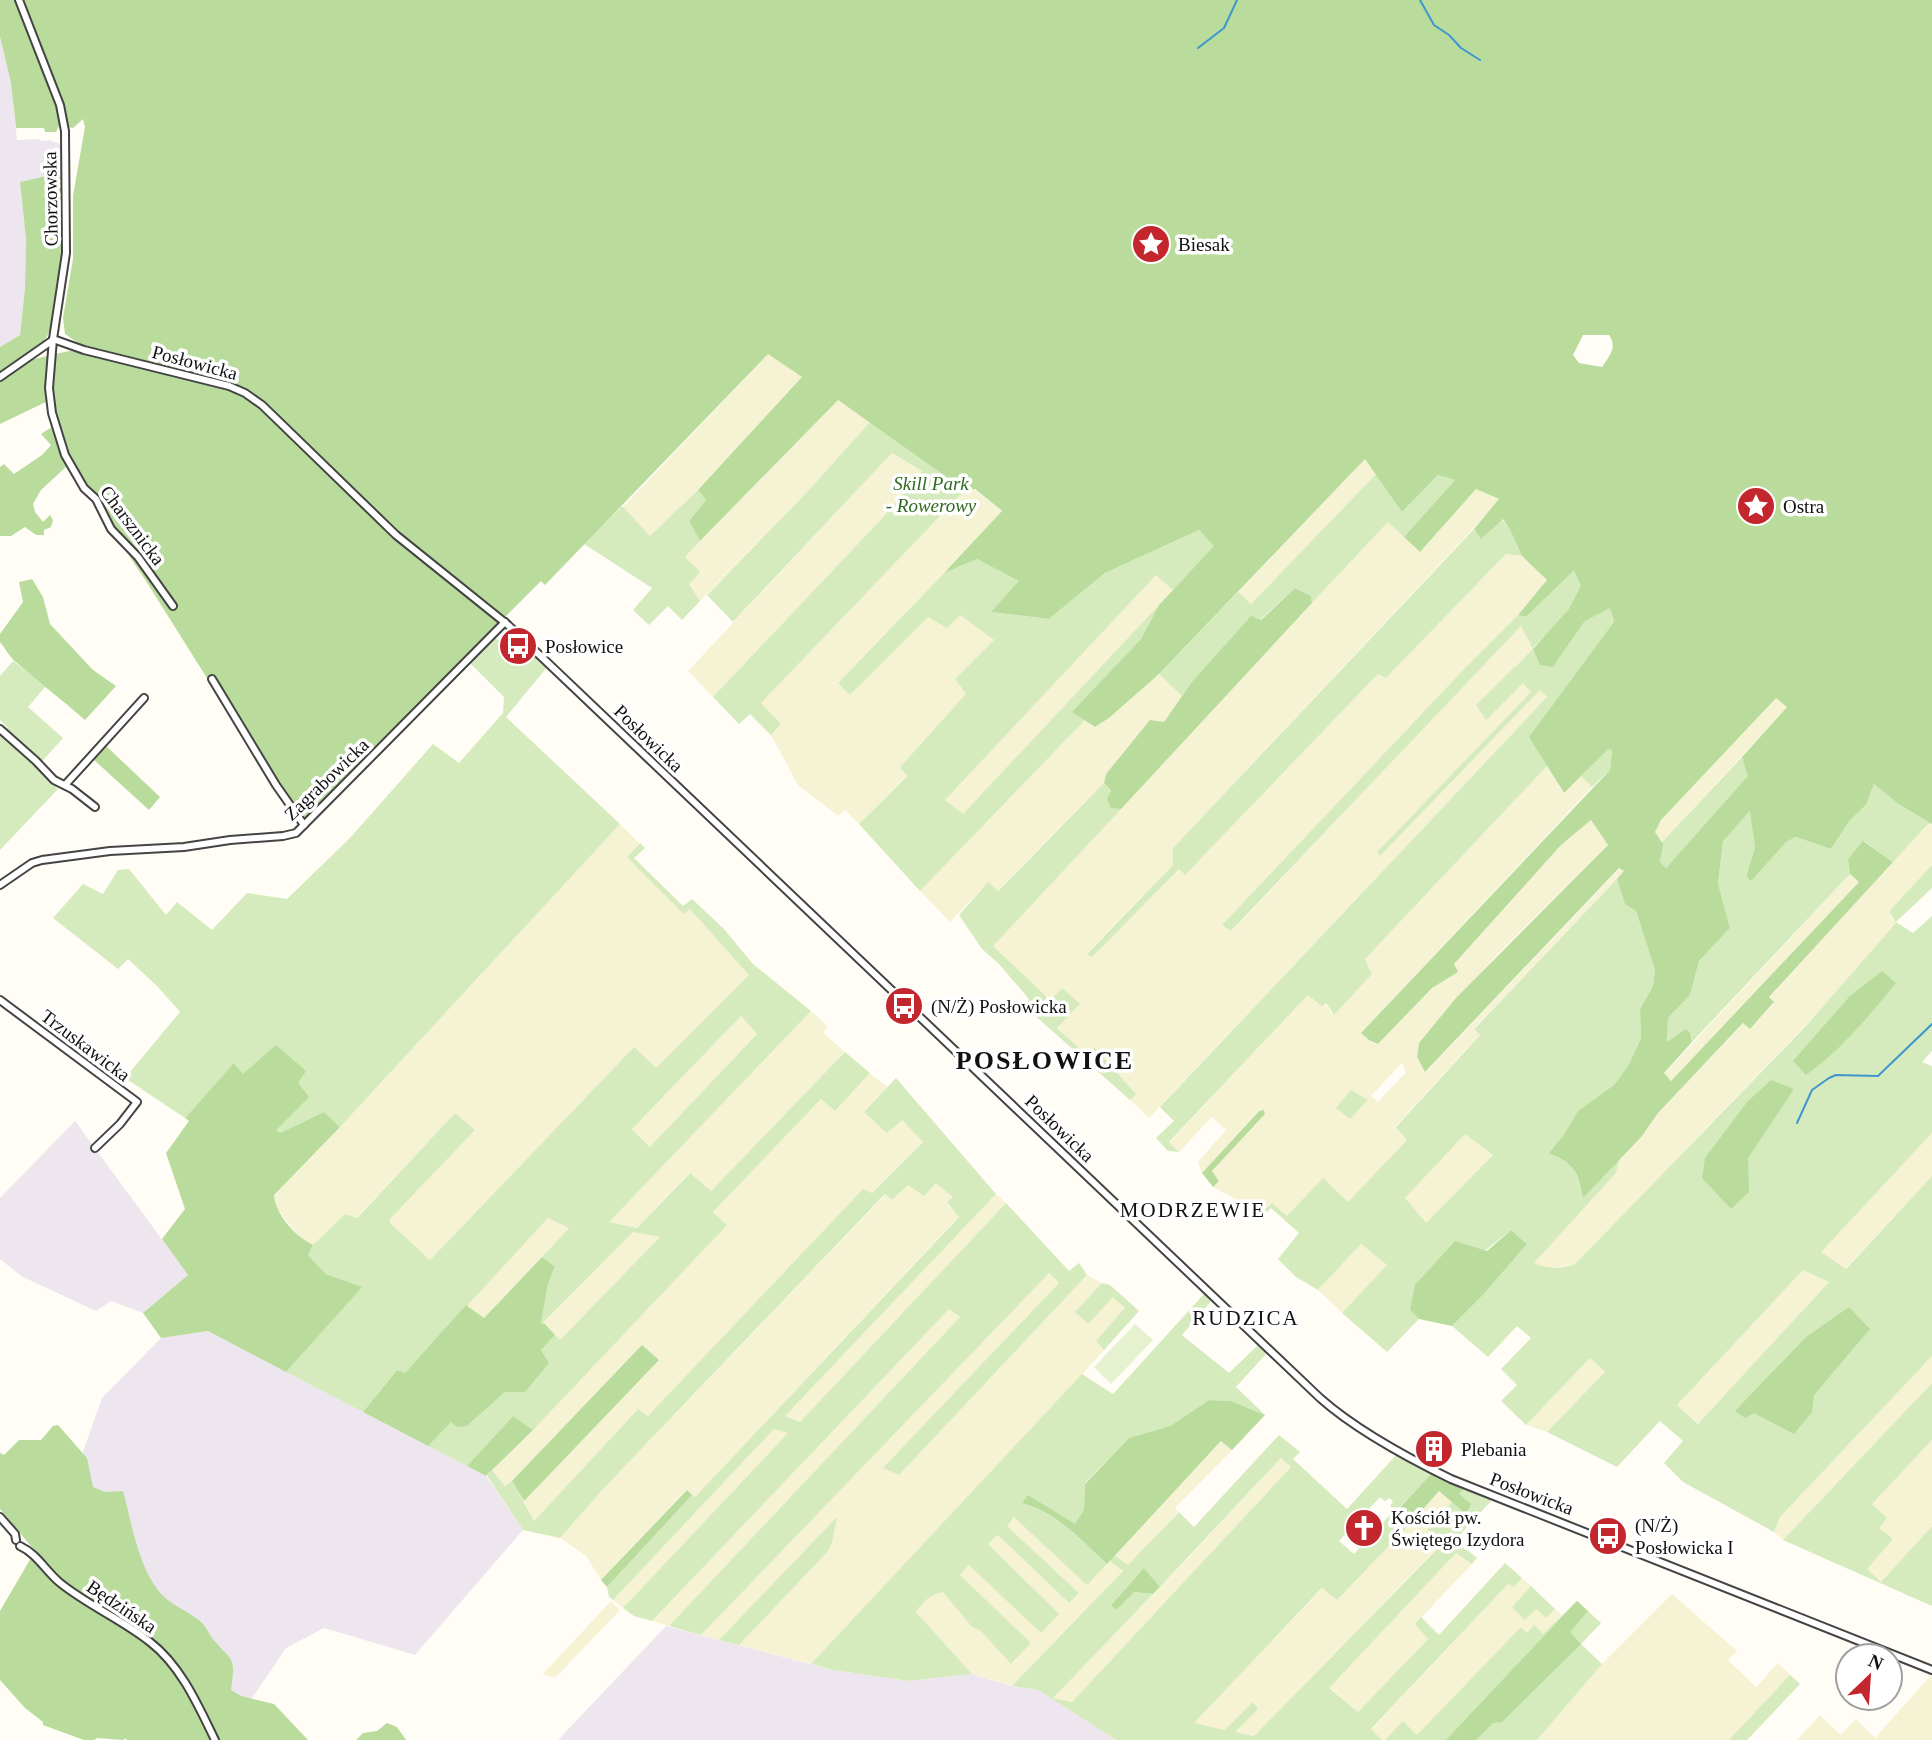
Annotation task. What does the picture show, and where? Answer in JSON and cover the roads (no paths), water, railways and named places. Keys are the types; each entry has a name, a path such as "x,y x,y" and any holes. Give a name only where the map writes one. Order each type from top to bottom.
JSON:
{"street":[{"name":"Chorzowska","path":"19,0 60,105 65,131 66,253 53,340"},
{"path":"0,377 53,340"},
{"name":"Charsznicka","path":"53,340 49,388 52,413 65,455 84,488 96,499 111,529 138,557 173,607"},
{"name":"Posłowicka","path":"53,340 223,384 246,393 271,413 396,535 505,622 1339,1414 1451,1479 1932,1670"},
{"name":"Zagrabowicka","path":"0,885 32,863 42,860 110,851 184,847 283,836 296,832 505,622"},
{"path":"212,679 276,785 304,825"},
{"path":"65,785 144,698"},
{"path":"0,729 54,780 95,807"},
{"name":"Trzuskawicka","path":"0,1000 137,1102 120,1124 95,1148"},
{"name":"Będzińska","path":"0,1517 15,1534 18,1543 32,1551 60,1583 133,1630 163,1654 191,1692 215,1740"}],"waterway":[{"path":"1198,48 1224,28 1237,0"},
{"path":"1420,0 1434,25 1480,60"},
{"path":"1797,1123 1812,1090 1836,1075 1878,1076 1932,1024"}],"place":[{"name":"Biesak","path":"1151,244"},
{"name":"Ostra","path":"1756,506"},
{"name":"Posłowice","path":"518,646"},
{"name":"(N/Ż) Posłowicka","path":"904,1006"},
{"name":"Plebania","path":"1434,1449"},
{"name":"Kościół pw. Świętego Izydora","path":"1364,1528"},
{"name":"(N/Ż) Posłowicka I","path":"1608,1536"}],"district":[{"name":"POSŁOWICE","path":"1045,1060"},
{"name":"MODRZEWIE","path":"1193,1210"},
{"name":"RUDZICA","path":"1246,1318"}],"park label":[{"name":"Skill Park - Rowerowy","path":"931,494"}]}
